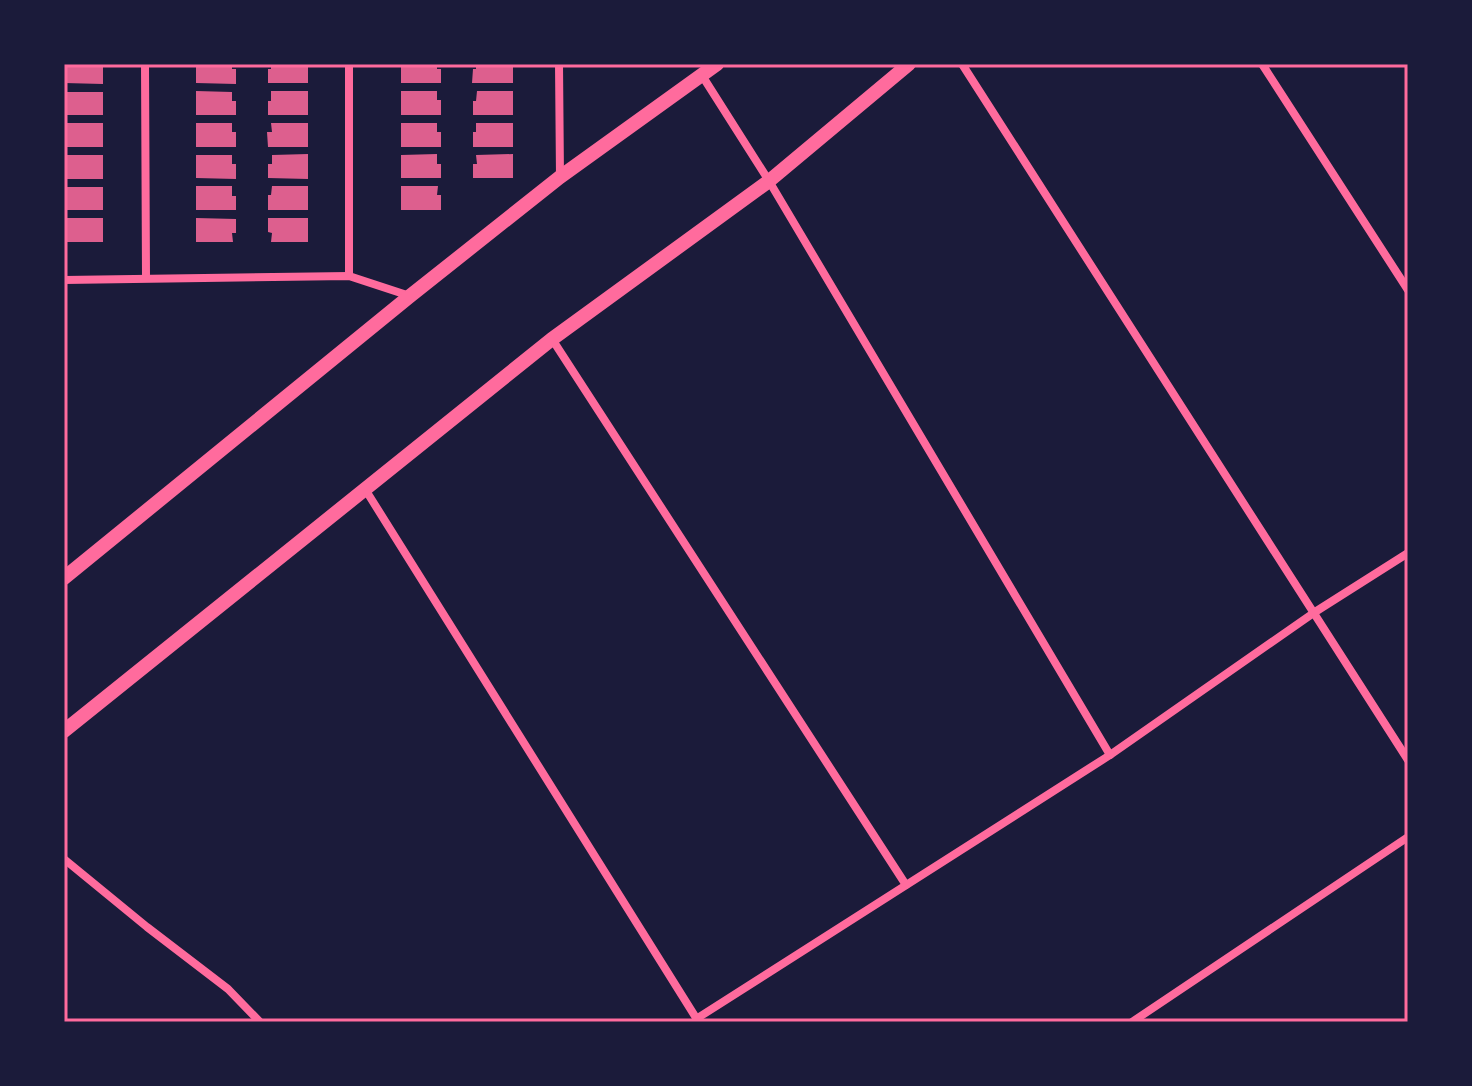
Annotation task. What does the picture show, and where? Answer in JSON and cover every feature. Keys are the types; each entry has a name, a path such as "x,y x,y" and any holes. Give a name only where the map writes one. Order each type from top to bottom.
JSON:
{"street":[{"path":"145,64 146,278"},
{"path":"349,64 349,276"},
{"path":"559,64 560,177"},
{"path":"64,578 560,177 717,64"},
{"path":"64,731 552,339 769,181 909,64"},
{"path":"962,64 1408,760"},
{"path":"1262,64 1408,290"},
{"path":"703,77 769,181 1110,755"},
{"path":"64,280 349,276 410,296"},
{"path":"552,339 906,885"},
{"path":"365,489 697,1021 1110,755 1315,612 1408,553"},
{"path":"1132,1022 1408,837"},
{"path":"64,859 228,989 260,1022"}],"building":[{"path":"66,64 103,64 103,84 64,83"},
{"path":"196,64 232,64 232,69 236,69 236,84 196,83"},
{"path":"271,64 308,64 308,83 268,83"},
{"path":"401,64 437,64 437,69 441,69 441,83 401,83"},
{"path":"476,64 513,64 513,83 472,83"},
{"path":"196,91 232,92 236,115 196,115"},
{"path":"271,91 308,91 308,115 268,115"},
{"path":"401,91 437,91 437,100 441,100 441,115 401,115"},
{"path":"477,91 513,91 513,115 473,115"},
{"path":"66,92 103,92 103,115 64,115"},
{"path":"66,123 103,123 103,147 64,147"},
{"path":"196,123 232,123 232,132 236,132 236,147 196,147"},
{"path":"271,123 308,123 308,147 268,147 267,132 272,132"},
{"path":"401,123 437,123 437,132 441,132 441,147 401,147"},
{"path":"476,123 513,123 513,147 473,147"},
{"path":"308,154 308,179 268,178 272,155"},
{"path":"437,154 441,178 401,178 401,155"},
{"path":"513,154 513,178 473,178 476,155"},
{"path":"66,155 103,155 103,179 64,179"},
{"path":"196,155 232,155 232,164 236,164 236,179 196,178"},
{"path":"196,186 232,186 236,210 196,210"},
{"path":"272,186 308,186 308,210 268,210 268,195 271,195"},
{"path":"401,186 438,186 441,210 401,210"},
{"path":"66,187 103,187 103,210 64,210"},
{"path":"64,218 103,218 103,242 67,242"},
{"path":"196,218 236,219 233,242 196,242"},
{"path":"268,218 308,218 308,242 271,242"}]}
